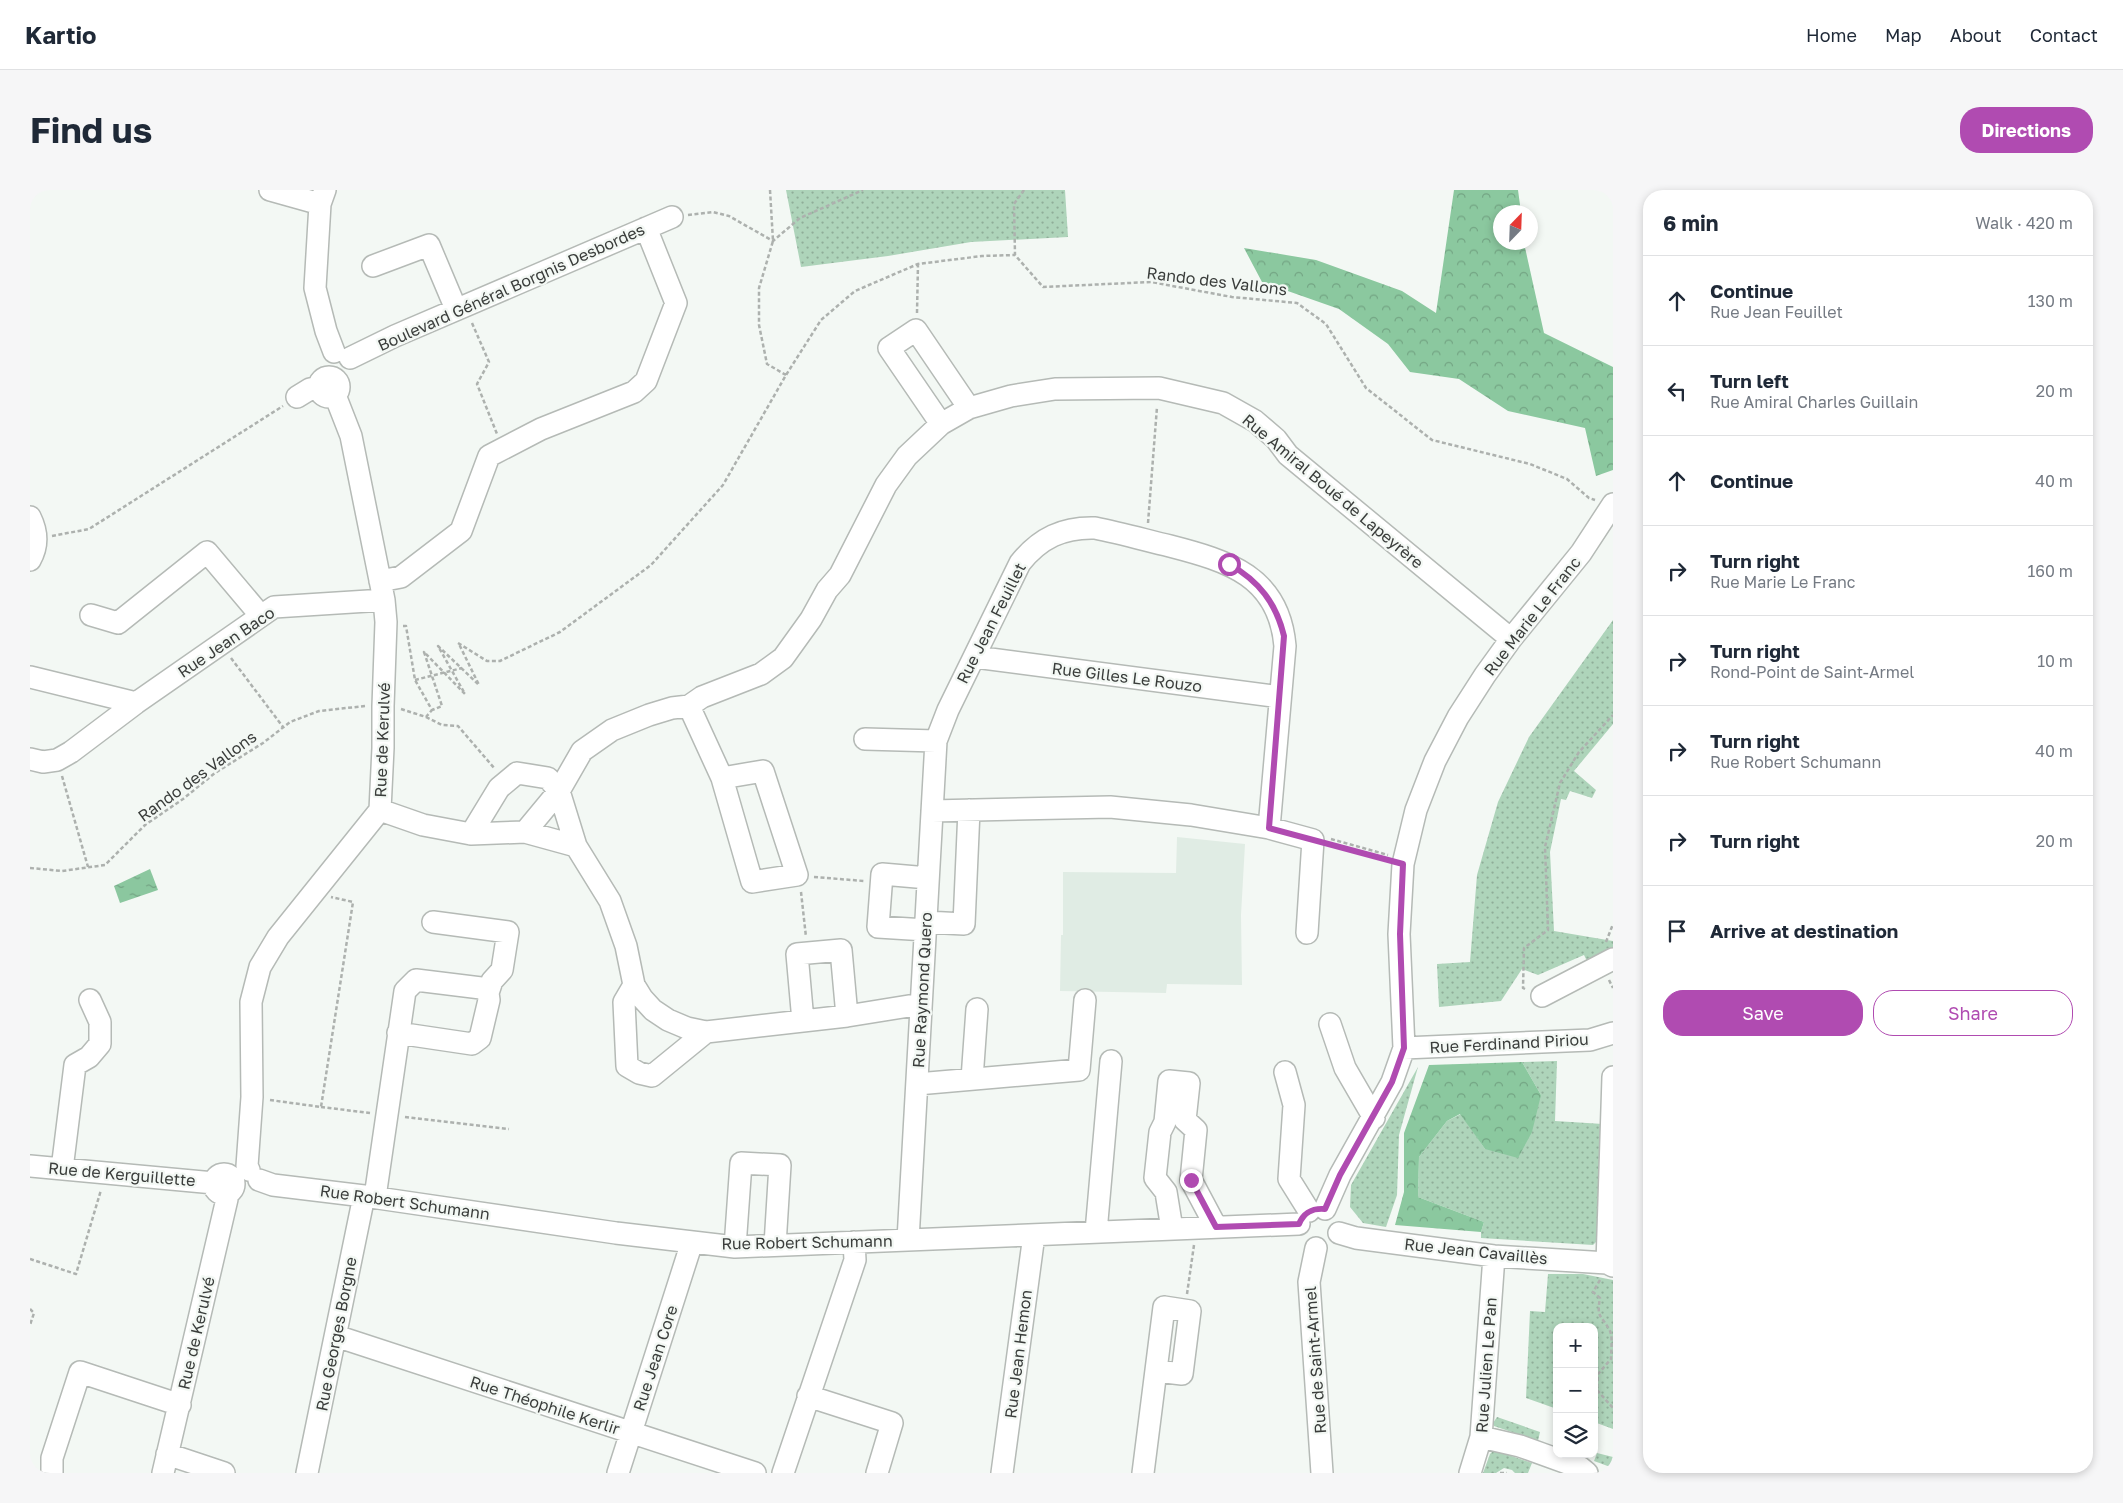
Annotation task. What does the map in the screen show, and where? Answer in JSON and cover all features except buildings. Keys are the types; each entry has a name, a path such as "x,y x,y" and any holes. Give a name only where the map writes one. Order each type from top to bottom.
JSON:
{"street":[{"path":"270,190 323,197 316,288 326,331 341,359 329,388 310,389 297,397"},
{"name":"Boulevard Général Borgnis Desbordes","path":"341,359 672,217"},
{"name":"Rue Jean Baco","path":"57,760 71,752 136,703 274,607 382,591 462,531 489,456 541,429 634,392 646,381 676,303 646,228"},
{"path":"373,266 429,245 460,308"},
{"path":"941,424 888,348 916,330 969,408"},
{"name":"Rue de Kerulvé","path":"165,1464 227,1199 247,1166 252,1097 251,1002 260,967 278,937 380,810 384,748 383,706 386,622 382,591 351,436 329,388"},
{"name":"Rue Amiral Boué de Lapeyrère","path":"525,832 559,791 582,751 612,730 664,710 689,706 702,697 761,674 783,658 812,619 827,590 840,575 886,485 907,456 941,424 969,408 1011,396 1055,389 1159,388 1223,404 1254,421 1276,440 1288,455 1510,638"},
{"name":"Rue Marie Le Franc","path":"1311,1215 1340,1175 1374,1118 1392,1082 1404,1048 1400,934 1404,861 1416,810 1434,761 1458,716 1510,638 1581,553 1606,532 1612,505"},
{"path":"30,518 35,529 36,539 30,560"},
{"name":"Rue Jean Feuillet","path":"936,741 948,710 1020,563 1031,549 1045,539 1061,532 1079,528 1095,528 1209,556 1229,564 1250,578 1266,594 1276,609 1284,636 1269,828"},
{"path":"91,615 118,623 207,552 261,616"},
{"name":"Rue Gilles Le Rouzo","path":"974,657 1280,697"},
{"path":"30,677 136,703"},
{"path":"689,706 722,778 752,882 797,875 763,772 722,778"},
{"path":"865,739 936,741"},
{"name":"Rue Raymond Quero","path":"908,1240 936,741"},
{"path":"30,760 43,762 57,760"},
{"path":"471,834 499,788 517,773 548,778 559,791 576,846 610,901 626,946 634,985 653,1010 668,1020 687,1028 706,1032 847,1016 921,1004"},
{"path":"932,810 1110,807 1191,815 1269,828 1313,840 1307,933"},
{"path":"380,810 423,825 471,834 525,832 576,846"},
{"path":"928,878 882,874 878,926 964,924 969,810"},
{"path":"398,1033 472,1044 480,1038 489,1000 488,993 492,981 502,970 508,932 434,922"},
{"path":"803,1021 796,954 841,950 847,1016"},
{"path":"1542,996 1610,951"},
{"name":"Rue Georges Borgne","path":"307,1473 336,1336 388,1115 405,992 416,980 481,988 488,993"},
{"path":"634,985 624,1002 626,1066 640,1073 652,1076 706,1032"},
{"path":"62,1169 75,1065 88,1057 100,1044 100,1022 90,1000"},
{"path":"917,1084 1079,1070 1086,1000"},
{"path":"972,1079 977,1009"},
{"path":"1330,1024 1345,1068 1374,1118"},
{"name":"Rue Ferdinand Piriou","path":"1404,1048 1611,1039"},
{"path":"1096,1232 1112,1062"},
{"path":"1285,1072 1294,1104 1289,1179 1311,1215"},
{"path":"1610,1265 1613,1077"},
{"path":"1172,1229 1166,1192 1155,1178 1160,1132 1165,1122 1169,1081 1189,1083 1185,1120 1196,1130 1191,1180 1216,1227"},
{"path":"736,1247 741,1163 780,1165 775,1245"},
{"name":"Rue de Kerguillette","path":"30,1166 237,1181"},
{"name":"Rue Robert Schumann","path":"237,1181 370,1196 736,1247 1216,1227 1311,1215"},
{"path":"1330,1212 1338,1221 1339,1232 1330,1245 1316,1248 1308,1246 1302,1240 1299,1232 1311,1215 1330,1212"},
{"name":"Rue Jean Cavaillès","path":"1339,1232 1356,1238 1494,1256 1564,1259 1610,1265"},
{"name":"Rue Jean Hemon","path":"1002,1473 1034,1235"},
{"name":"Rue Jean Core","path":"618,1473 692,1242"},
{"path":"783,1473 854,1260 854,1242"},
{"name":"Rue de Saint-Armel","path":"1316,1248 1309,1282 1322,1473"},
{"name":"Rue Julien Le Pan","path":"1470,1473 1482,1437 1494,1256"},
{"path":"1143,1473 1156,1371 1182,1374 1190,1311 1184,1310"},
{"name":"Rue Théophile Kerlir","path":"336,1336 755,1473"},
{"path":"52,1473 52,1458 80,1372 180,1405"},
{"path":"808,1396 892,1423 877,1473"},
{"path":"1482,1437 1520,1446 1581,1468 1587,1473"},
{"path":"165,1464 224,1473"}],"path":[{"path":"770,190 773,241 759,288 759,324 767,364 786,376"},
{"path":"773,241 800,218 863,190"},
{"path":"426,717 432,710 442,706 424,652 465,694 438,646 480,685 458,643 487,661 500,661 560,632 651,565 723,485 821,320 855,291 918,264 982,256 1015,256 1014,204 1024,190"},
{"path":"672,217 713,212 729,216 773,241"},
{"name":"Rando des Vallons","path":"1015,256 1043,287 1151,282 1232,296 1297,303 1326,324 1366,388 1432,440 1530,464 1567,478 1589,498 1612,505"},
{"path":"916,330 918,264"},
{"path":"460,308 489,362 476,384 503,449"},
{"path":"1146,540 1159,388"},
{"path":"36,539 89,529 297,397"},
{"path":"386,622 406,626 415,680 432,710"},
{"path":"221,644 283,727"},
{"path":"415,680 462,668"},
{"name":"Rando des Vallons","path":"30,868 62,871 105,865 145,826 183,799 215,772 263,743 290,722 319,712 353,706 383,706 402,709 442,724 458,726 506,782"},
{"path":"1542,996 1523,988 1524,948 1548,930 1545,847 1560,783 1579,752 1613,715"},
{"path":"57,760 88,867"},
{"path":"1314,835 1404,861 1313,840 1314,835"},
{"path":"808,953 800,884 797,875 881,882"},
{"path":"313,894 353,902 321,1107"},
{"path":"1610,951 1613,924"},
{"path":"252,1097 509,1129"},
{"path":"30,1259 76,1274 107,1173"},
{"path":"1184,1310 1194,1242 1194,1228"},
{"path":"1593,1292 1600,1298 1598,1308 1600,1317 1610,1332 1611,1359 1598,1374 1597,1390 1613,1408"},
{"path":"30,1308 34,1313 30,1324"},
{"path":"1500,1473 1506,1473"}],"shaded area":[{"path":"786,190 1065,190 1068,237 971,242 888,256 801,267"},
{"path":"1613,620 1613,724 1574,771 1596,790 1592,798 1570,791 1566,800 1561,799 1550,852 1554,931 1613,941 1613,954 1589,965 1584,955 1538,975 1522,969 1501,1001 1439,1007 1437,964 1470,962 1477,875 1498,802 1529,737"},
{"path":"1177,837 1245,844 1241,915 1242,985 1167,984 1166,993 1060,991 1061,935 1063,935 1063,872 1176,873"},
{"path":"1557,1061 1555,1121 1603,1124 1601,1237 1593,1245 1481,1238 1484,1222 1418,1197 1419,1157 1447,1121 1461,1114 1485,1149 1541,1095 1522,1062"},
{"path":"1418,1067 1399,1135 1397,1195 1386,1227 1363,1223 1350,1207 1351,1185"},
{"path":"1548,1274 1583,1274 1613,1280 1613,1429 1598,1423 1598,1323 1553,1323 1553,1408 1526,1398 1530,1311 1545,1312"},
{"path":"1497,1417 1540,1432 1538,1441 1494,1426 1493,1423"},
{"path":"1494,1450 1532,1463 1528,1473 1515,1473 1504,1468 1496,1473 1483,1473 1490,1454"},
{"path":"1598,1453 1613,1457 1613,1468 1594,1461 1595,1458 1598,1458"}],"green space":[{"path":"1454,190 1518,190 1520,205 1493,205 1493,250 1526,250 1544,333 1613,367 1613,470 1596,476 1585,428 1508,411 1459,379 1410,372 1388,344 1339,309 1262,282 1244,248 1316,260 1402,291 1436,313"},
{"path":"1522,1062 1541,1095 1532,1132 1518,1158 1485,1149 1460,1114 1447,1121 1419,1157 1418,1197 1484,1222 1481,1232 1395,1225 1404,1192 1404,1133 1429,1065"}],"water":[{"path":"150,869 158,890 120,903 114,886"}],"route":[{"path":"1191,1180 1216,1227 1299,1224 1302,1216 1309,1211 1316,1208 1325,1209 1340,1175 1374,1118 1392,1082 1404,1048 1400,934 1403,864 1269,828 1284,636 1276,609 1266,594 1250,578 1229,564"}]}
